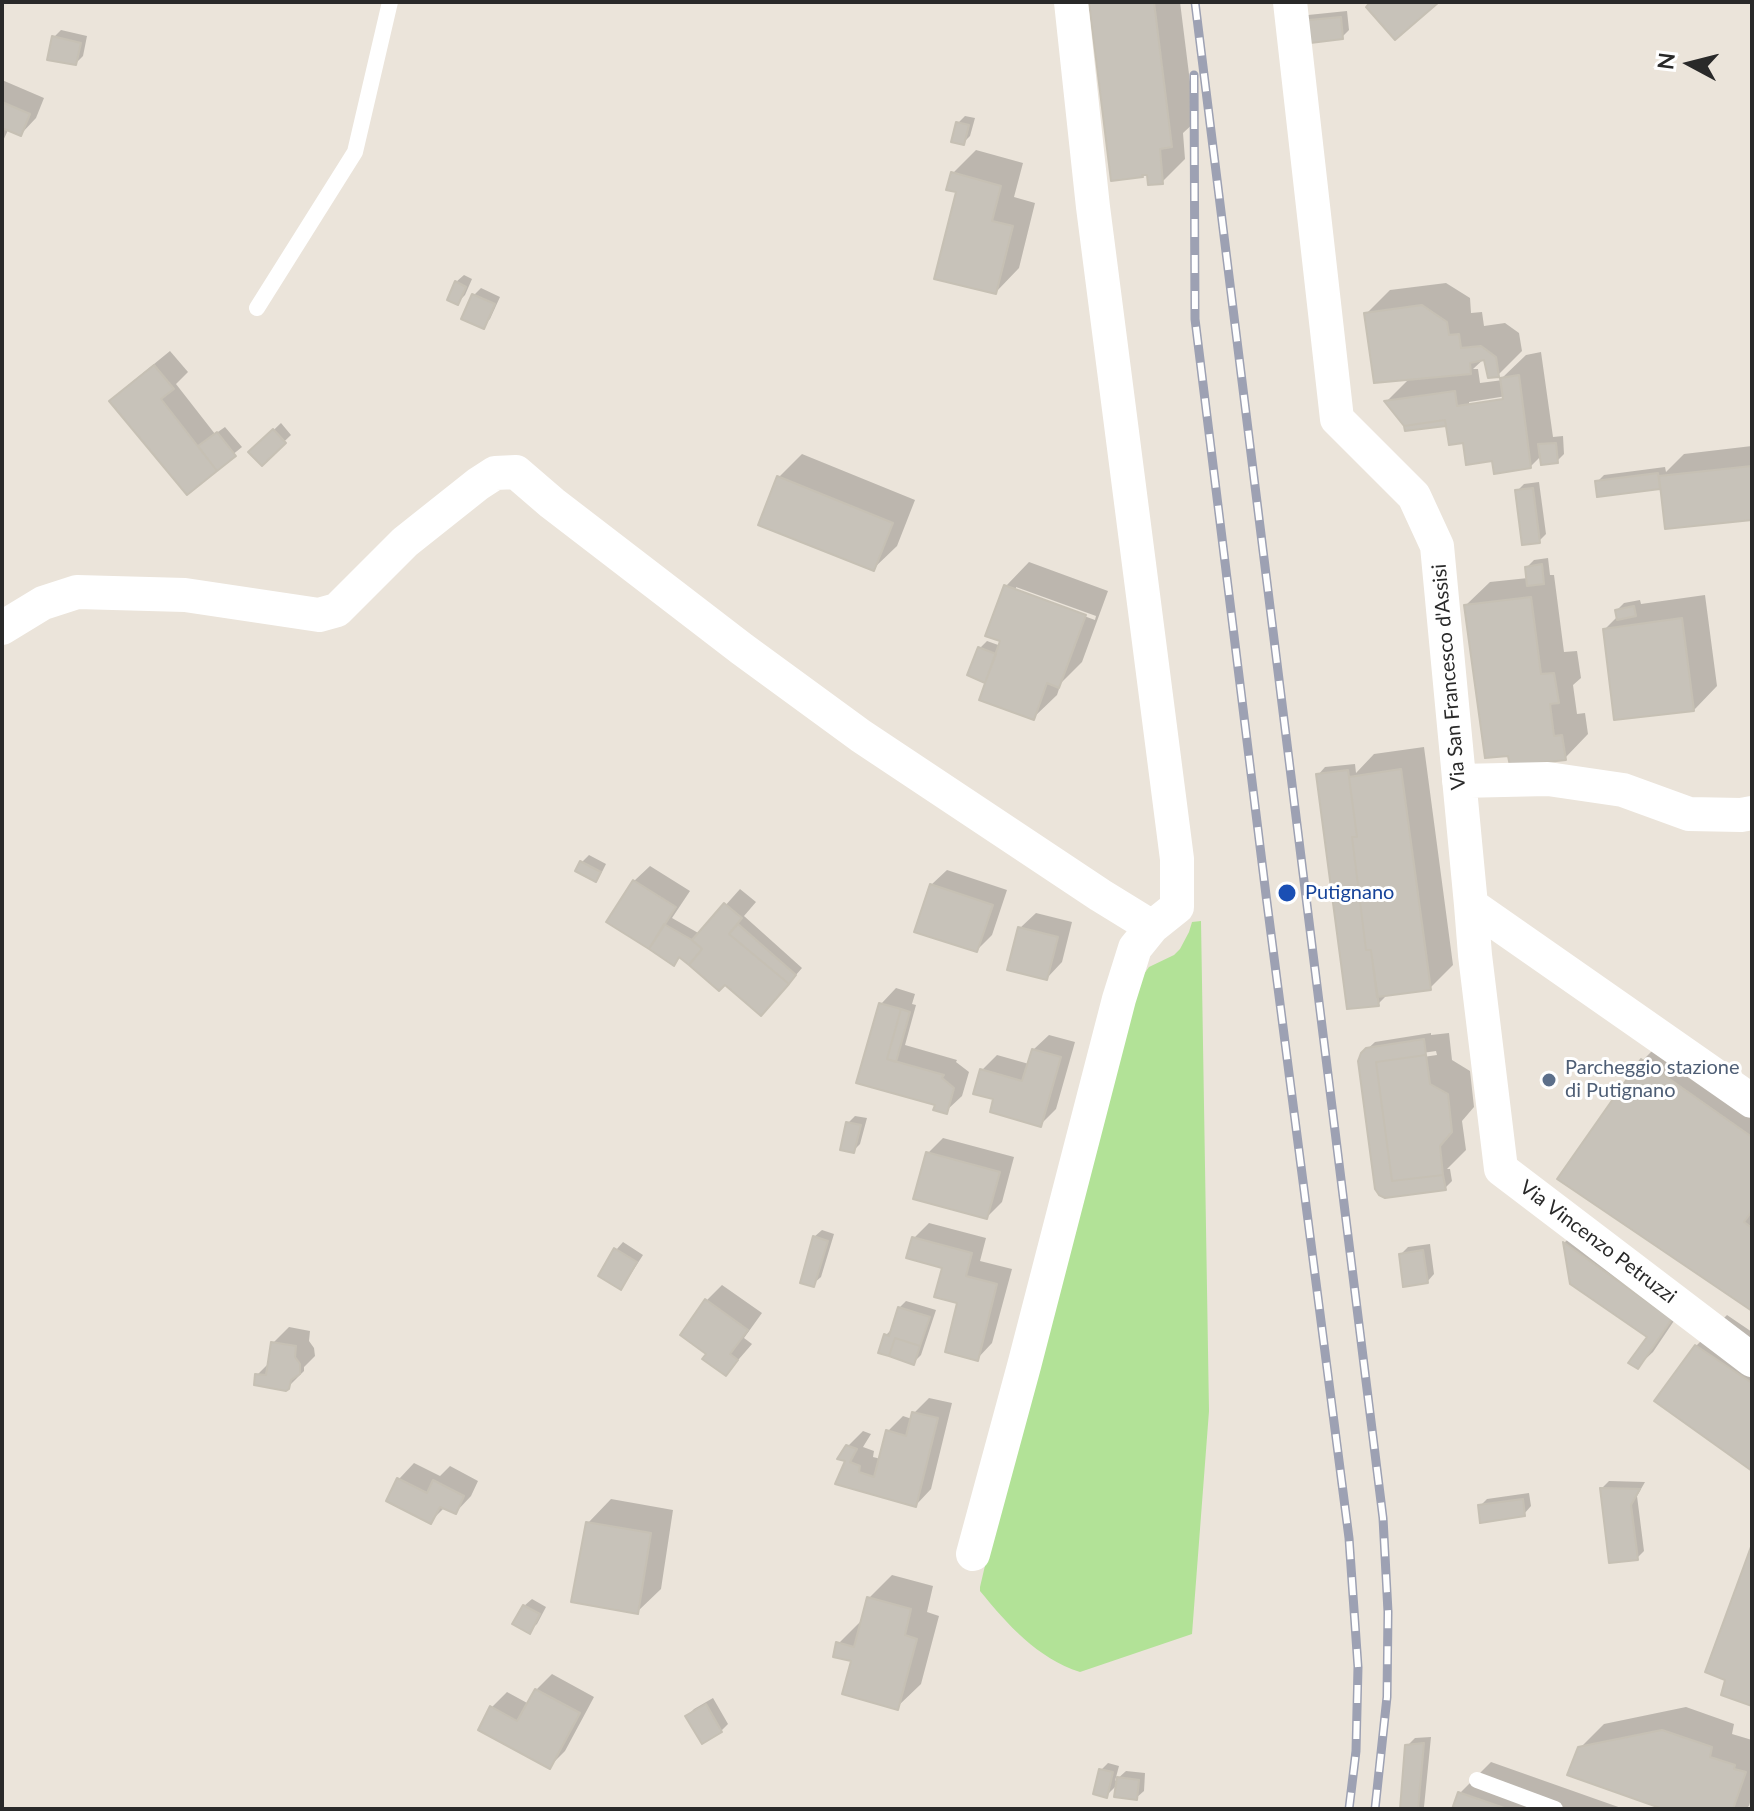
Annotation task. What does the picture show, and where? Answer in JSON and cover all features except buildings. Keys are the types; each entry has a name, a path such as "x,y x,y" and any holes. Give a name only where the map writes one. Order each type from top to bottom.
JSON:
{"street":[{"path":"973,1554 1135,948 1152,927 1177,907 1177,859 1093,207 1071,2"},
{"name":"Via San Francesco d'Assisi","path":"1290,2 1337,419 1414,496 1437,546 1471,905"},
{"path":"2,628 43,603 77,592 185,595 319,615 337,610 405,542 478,484 495,473 516,472 742,649 861,736 1152,927"},
{"path":"1459,781 1548,779 1623,790 1689,814 1752,813"},
{"path":"1471,905 1752,1101"},
{"name":"Via Vincenzo Petruzzi","path":"1471,905 1501,1169 1752,1360"}],"lane":[{"path":"257,308 355,152 390,2"},
{"path":"1477,1780 1555,1809"}],"green space":[{"path":"1201,921 1209,1411 1192,1634 1080,1672 1050,1658 1024,1639 980,1591 980,1587 1030,1373 1138,982 1149,967 1174,955 1192,922"}],"railway":[{"path":"1195,2 1383,1518 1388,1612 1387,1697 1375,1809"},
{"path":"1194,75 1195,319 1349,1538 1358,1667 1356,1751 1349,1809"}],"place":[{"name":"Putignano","path":"1287,893"},
{"name":"Parcheggio stazione di Putignano","path":"1549,1080"}]}
